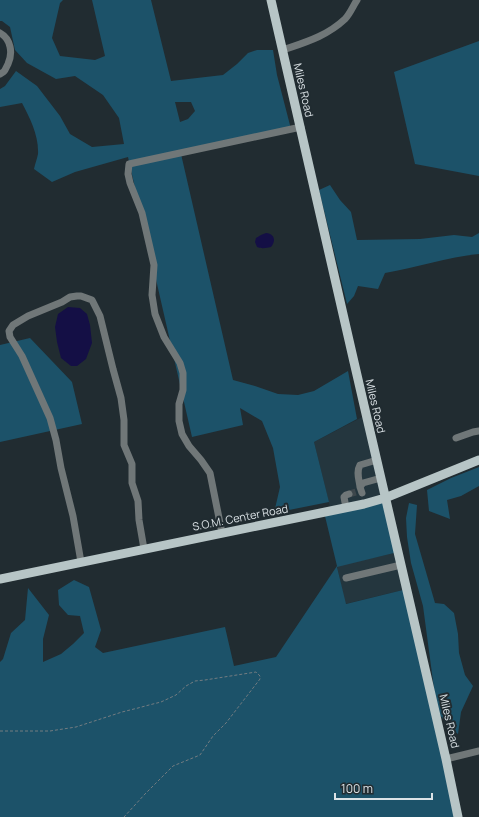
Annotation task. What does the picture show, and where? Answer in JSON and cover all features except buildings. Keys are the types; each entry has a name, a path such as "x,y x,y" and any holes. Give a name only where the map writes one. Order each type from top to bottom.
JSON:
{"main road":[{"name":"Miles Road","path":"271,0 446,759 458,817"},
{"name":"S.O.M. Center Road","path":"0,579 364,504 386,498 479,460"}],"street":[{"path":"283,50 315,39 329,32 346,18 357,0"},
{"path":"0,33 8,41 11,49 10,59 5,70 0,74"},
{"path":"222,533 210,473 189,446 182,434 179,421 183,390 183,373 180,363 159,327 155,314 152,295 154,265 142,212 130,183 128,174 129,164 300,127"},
{"path":"81,562 69,497 50,418 22,356 10,337 9,330 13,325 28,316 62,302 70,297 77,296 92,300 100,316 121,398 124,420 124,445 132,464 132,483 138,501 139,520 144,549"},
{"path":"456,438 479,431"},
{"path":"364,504 357,491 358,470 360,464 376,460"},
{"path":"346,508 344,497 346,495 357,491 363,483 381,478"},
{"path":"346,578 401,565"},
{"path":"446,759 479,751"}],"path":[{"path":"0,731 50,731 76,727 122,712 161,702 176,695 186,686 195,681 256,672 260,676 260,679 226,723 213,736 200,755 173,766 124,817"}],"shaded area":[{"path":"0,0 63,0 60,3 52,38 60,56 95,60 105,56 92,0 151,0 171,81 223,75 248,53 257,50 273,50 277,75 291,129 181,154 233,380 278,394 298,395 314,391 348,371 357,419 314,442 329,502 274,513 280,487 273,448 262,421 240,408 243,425 192,437 128,157 75,172 52,182 34,169 38,154 37,141 31,121 22,103 0,107 0,89 5,86 16,71 37,86 60,116 70,134 92,147 124,144 119,118 103,95 75,76 56,79 27,63 15,50 10,27 0,21","holes":["175,102 191,102 195,111 188,119 180,122"]},
{"path":"479,41 479,176 415,164 394,72"},
{"path":"330,185 340,200 351,212 357,240 420,239 454,235 472,237 479,233 479,254 385,273 378,289 358,286 354,296 347,304 319,190"},
{"path":"266,233 273,236 273,245 266,248 257,247 255,242 256,238"},
{"path":"68,307 80,308 87,314 90,325 92,343 86,359 77,366 71,366 61,358 57,342 55,327 58,314"},
{"path":"30,338 72,382 82,424 0,442 0,345"},
{"path":"366,415 385,498 331,511 314,442"},
{"path":"479,467 479,486 461,496 447,500 450,519 429,511 427,490 451,478"},
{"path":"385,498 398,552 337,567 346,604 407,589 458,817 0,817 0,662 3,659 11,633 25,620 28,588 49,615 43,639 43,662 61,654 84,633 80,616 68,615 59,605 58,590 74,580 89,587 101,630 95,647 103,653 225,627 234,666 276,657 337,566 324,512"},
{"path":"409,503 417,505 415,534 435,603 444,604 454,613 458,634 459,653 465,675 473,686 461,712 458,734 449,727 437,711 423,606 411,563 407,537 406,518"},
{"path":"398,552 407,589 345,604 337,566"}],"tunnel":[{"path":"349,494 356,492"}]}
